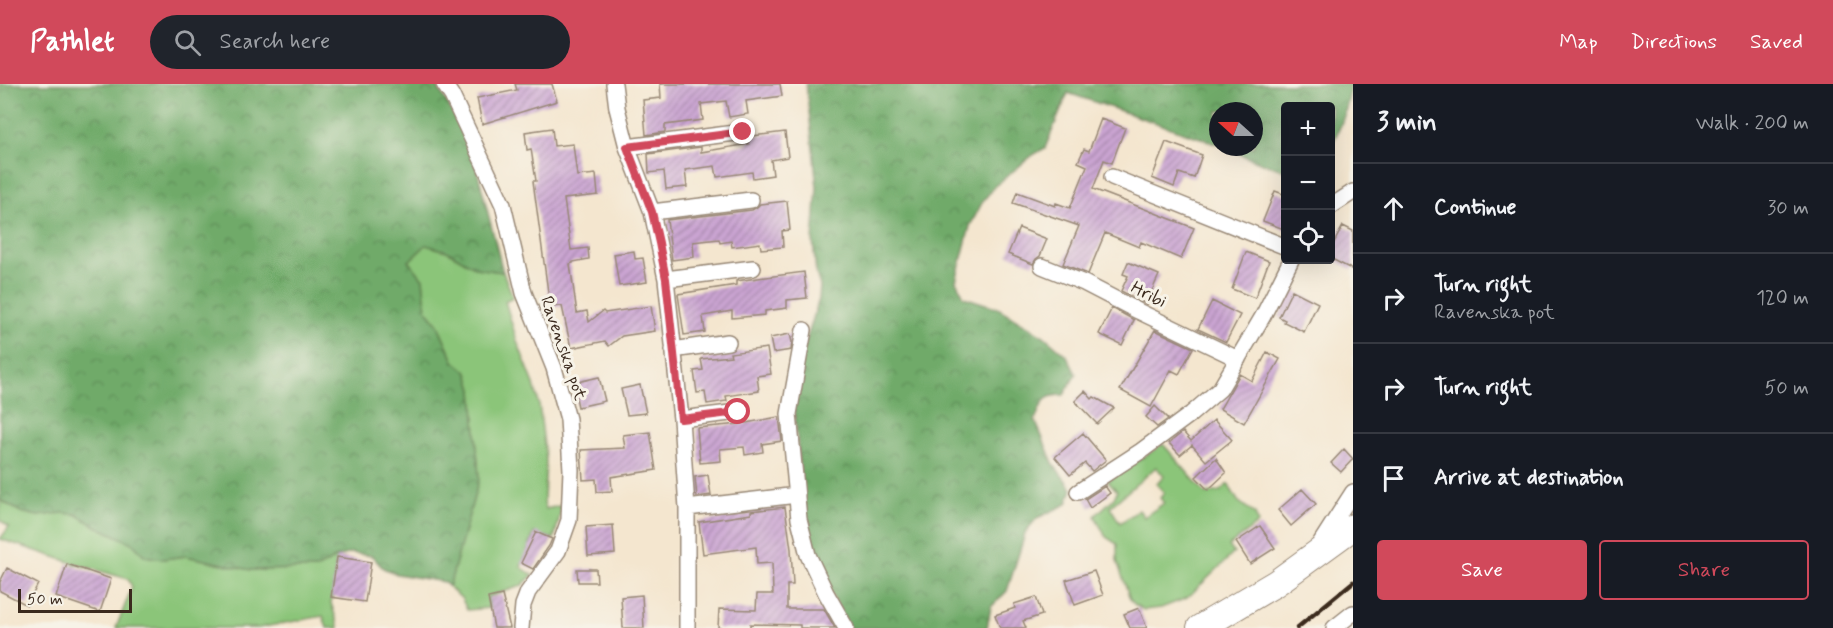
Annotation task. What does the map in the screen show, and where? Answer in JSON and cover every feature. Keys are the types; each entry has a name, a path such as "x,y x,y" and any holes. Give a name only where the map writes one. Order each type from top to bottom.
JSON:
{"main road":[{"path":"1200,628 1276,583 1353,527"}],"street":[{"name":"Ravenska pot","path":"444,84 452,96 503,205 524,293 554,368 568,419 571,470 569,520 558,551 528,592 523,605 521,628"},
{"path":"614,84 617,108 627,147 652,212 666,279 681,419 687,508 687,628"},
{"path":"627,147 743,132"},
{"path":"1112,177 1281,245"},
{"path":"1335,204 1353,192"},
{"path":"652,212 751,200"},
{"path":"1078,492 1141,451 1220,389 1275,294 1289,264"},
{"name":"Hribi","path":"1042,266 1084,283 1238,359"},
{"path":"666,279 753,268"},
{"path":"804,330 789,414 799,519 808,555 846,628"},
{"path":"673,350 728,342"},
{"path":"681,419 738,412"},
{"path":"1311,557 1353,492"},
{"path":"687,508 796,495"},
{"path":"1334,628 1353,613"}],"green space":[{"path":"0,84 436,84 470,142 503,272 476,268 447,251 426,245 409,261 423,279 426,309 437,323 454,361 468,373 473,390 479,479 449,587 444,582 397,574 383,568 372,556 351,553 337,557 316,569 251,570 186,556 163,559 145,556 132,543 76,514 38,516 21,512 0,500"},
{"path":"806,84 1351,84 1344,116 1335,138 1335,102 1281,102 1281,170 1244,156 1263,156 1263,102 1209,102 1209,141 1068,93 1045,148 995,186 983,201 970,226 956,281 964,297 998,308 1044,336 1067,356 1076,374 1064,395 1051,396 1044,401 1035,420 1054,465 1072,489 1067,504 1037,518 1026,531 1007,591 991,607 987,628 849,628 808,549 794,409 800,361 819,299 820,286 816,273 813,240 817,187"},
{"path":"426,245 447,251 476,268 503,272 513,297 505,301 539,404 546,461 545,509 560,506 554,539 534,533 521,567 533,575 521,586 488,597 489,608 467,610 462,599 449,587 479,479 473,390 468,374 454,361 437,323 426,309 423,279 409,261"},
{"path":"1163,444 1206,494 1220,491 1228,484 1238,501 1255,514 1258,523 1229,546 1234,553 1187,598 1161,608 1144,610 1130,599 1117,561 1117,544 1106,537 1095,516 1114,498 1117,491 1108,481","holes":["1156,467 1164,476 1157,484 1164,493 1160,498 1164,503 1144,517 1139,510 1120,523 1110,507"]},
{"path":"0,500 21,512 38,516 76,514 132,543 145,556 163,559 186,556 251,570 316,569 337,557 331,603 339,628 327,628 323,616 258,628 116,628 132,587 128,579 0,539 9,527 0,520"}],"building":[{"path":"515,84 552,84 557,101 482,124 477,98 517,90"},
{"path":"660,84 780,84 782,96 746,101 748,114 729,117 726,101 701,104 703,120 665,125 665,132 646,135 643,100 661,98"},
{"path":"1101,119 1125,128 1112,163 1104,160 1093,189 1194,228 1181,259 1141,242 1139,247 1105,233 1088,274 1063,264 1079,226 1013,203 1017,192 1055,206 1056,203 1070,208 1087,166 1078,162 1084,149 1089,151"},
{"path":"552,128 554,146 573,144 577,176 596,174 598,195 564,199 571,250 588,248 589,259 570,264 577,313 587,311 589,322 603,311 605,313 651,306 655,331 622,336 609,346 605,341 571,348 562,306 550,307 533,181 536,181 531,149 527,150 525,132"},
{"path":"785,132 788,157 771,160 773,175 753,178 752,172 717,177 715,166 685,170 687,187 666,189 664,171 649,173 648,154 701,147 701,152 749,144 748,140 752,136"},
{"path":"1166,142 1202,155 1194,178 1179,173 1174,187 1152,178"},
{"path":"1275,191 1281,193 1281,228 1263,221"},
{"path":"787,201 790,230 782,231 783,247 761,249 760,243 732,247 731,241 720,243 719,239 693,242 694,257 672,260 667,220 752,210 760,204"},
{"path":"1343,226 1353,231 1353,270 1335,261 1335,241"},
{"path":"1019,228 1047,239 1040,256 1033,264 1008,254"},
{"path":"634,251 635,259 643,258 647,282 619,286 614,254"},
{"path":"1246,252 1269,261 1255,298 1232,289"},
{"path":"1128,262 1159,275 1146,304 1121,291 1128,276 1123,274"},
{"path":"804,272 807,298 787,300 787,308 765,311 765,315 732,318 732,311 703,316 705,332 684,335 678,294 736,285 736,281"},
{"path":"1292,290 1318,303 1304,332 1279,317"},
{"path":"1212,301 1240,315 1226,342 1198,329"},
{"path":"1112,308 1134,320 1122,345 1099,334"},
{"path":"1155,330 1193,348 1179,374 1171,370 1151,407 1120,390"},
{"path":"790,334 791,350 773,353 770,338"},
{"path":"767,348 771,374 757,376 759,391 726,396 727,401 707,404 705,392 697,393 694,371 703,370 701,359 731,356 730,353"},
{"path":"1267,352 1280,359 1244,423 1220,409 1240,374 1252,381"},
{"path":"599,377 605,401 578,407 573,383"},
{"path":"640,385 646,413 627,415 621,389"},
{"path":"1085,391 1092,399 1094,397 1114,408 1097,424 1075,401"},
{"path":"1155,406 1168,419 1157,427 1146,417"},
{"path":"779,417 782,441 762,444 763,452 745,455 744,447 720,449 721,461 700,463 697,428"},
{"path":"1214,420 1232,440 1206,461 1192,445 1180,455 1169,443 1183,432 1191,441"},
{"path":"650,432 656,470 611,477 612,491 597,492 596,479 583,480 581,450 625,448 623,435"},
{"path":"1083,433 1106,460 1092,471 1085,463 1070,475 1055,457"},
{"path":"1344,449 1353,459 1341,472 1331,463"},
{"path":"1216,458 1226,473 1208,490 1196,477"},
{"path":"708,475 711,495 697,497 695,477"},
{"path":"1105,486 1110,493 1090,508 1085,499"},
{"path":"1302,489 1316,504 1291,526 1278,510"},
{"path":"785,507 793,585 787,585 787,609 824,609 835,628 750,624 750,628 718,628 719,609 756,610 757,594 773,594 772,563 757,564 756,547 703,554 699,522 751,514 751,511"},
{"path":"613,525 615,554 588,556 586,527"},
{"path":"1260,526 1275,548 1250,564 1236,542"},
{"path":"536,532 552,539 533,569 521,563"},
{"path":"337,557 371,562 365,602 331,597"},
{"path":"67,564 111,579 100,612 56,597"},
{"path":"7,568 38,584 27,605 0,591 0,582"},
{"path":"577,569 596,569 597,582 578,582"},
{"path":"1094,571 1103,595 1075,605 1066,580"},
{"path":"502,595 510,628 494,628 488,598"},
{"path":"642,595 644,628 623,628 621,597"},
{"path":"1036,597 1042,615 1023,621 1026,628 1000,628 995,615 1015,608 1014,604"},
{"path":"1139,608 1147,628 1130,628 1124,614"}],"railway":[{"path":"1297,628 1353,582"}],"route":[{"path":"738,412 681,419 666,279 659,243 652,212 627,147 743,132"}]}
